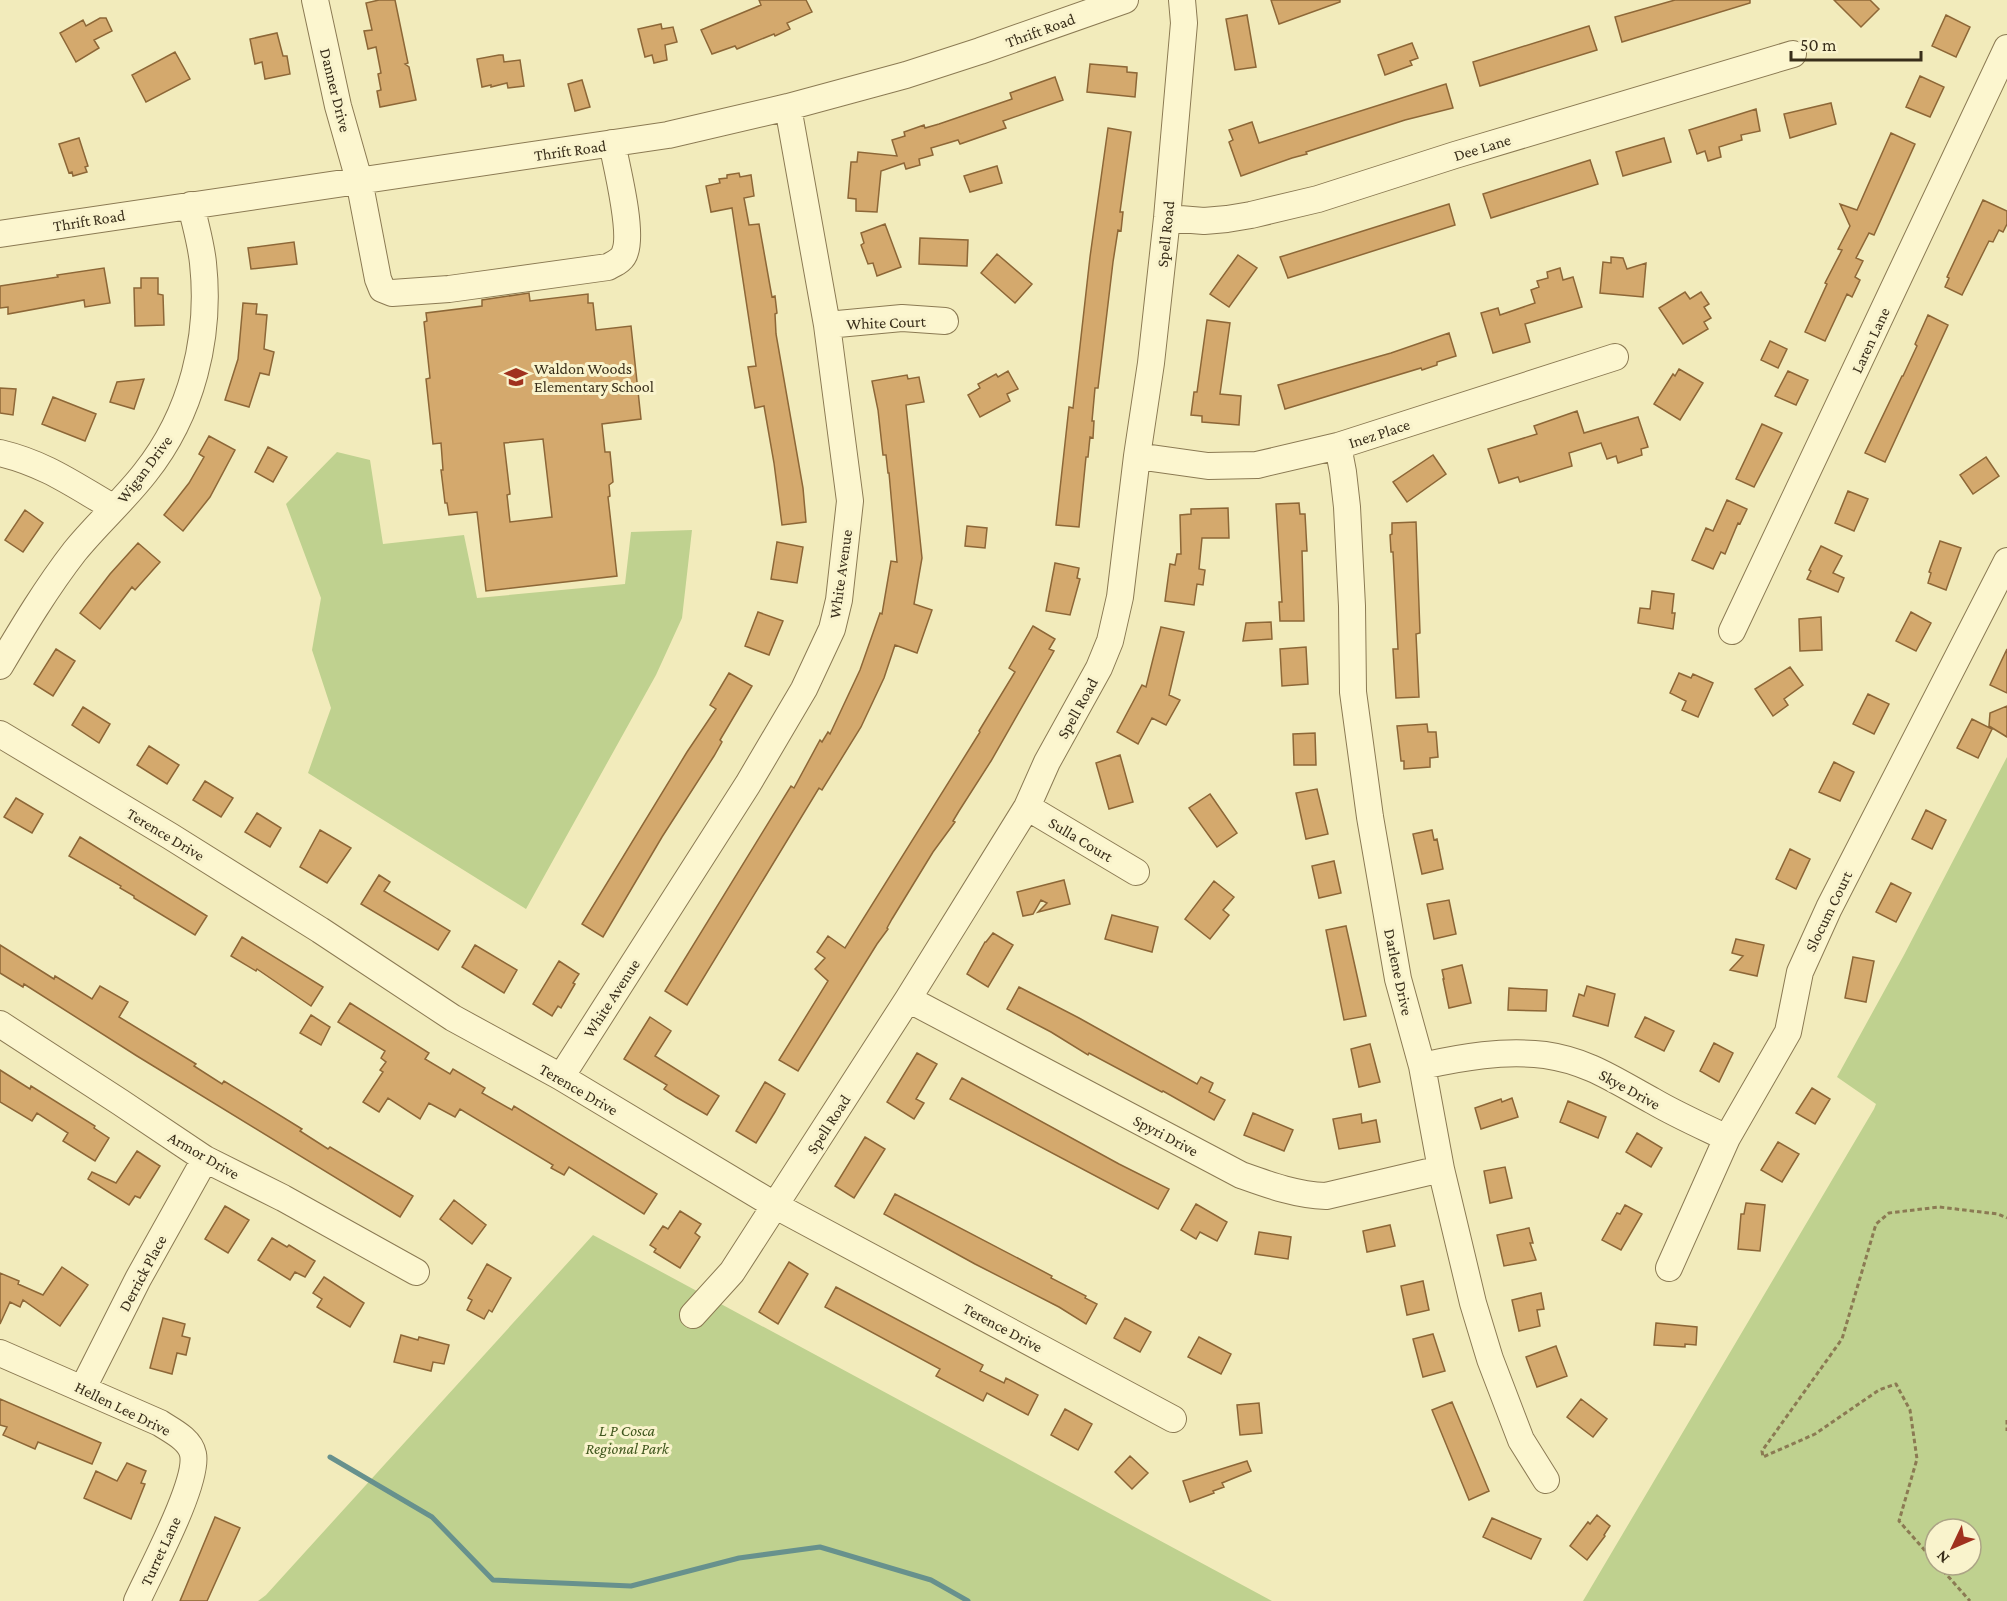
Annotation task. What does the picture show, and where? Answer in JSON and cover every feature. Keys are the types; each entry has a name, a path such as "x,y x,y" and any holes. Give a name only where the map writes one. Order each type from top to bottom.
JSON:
{"street":[{"name":"Danner Drive","path":"315,0 338,106 359,180 378,279 382,289 392,293 449,289 608,267 620,260 625,254 628,238 612,143"},
{"name":"Thrift Road","path":"0,234 668,135 789,107 906,75 1125,0"},
{"name":"Spell Road","path":"693,1315 732,1272 776,1206 1027,807 1047,762 1099,668 1110,641 1120,597 1151,363 1167,218 1184,23 1182,0"},
{"name":"Laren Lane","path":"1732,631 2007,48"},
{"name":"Dee Lane","path":"1167,218 1204,221 1271,211 1318,199 1793,54"},
{"name":"White Avenue","path":"561,1077 748,784 804,688 832,629 839,600 850,501 827,325 789,107"},
{"name":"Wigan Drive","path":"0,666 75,552 144,474 180,419 200,353 205,290 203,261 191,205"},
{"name":"White Court","path":"827,325 902,318 945,321"},
{"name":"Inez Place","path":"1137,456 1186,464 1237,467 1257,465 1338,446 1615,357"},
{"name":"Darlene Drive","path":"1338,446 1347,507 1353,692 1370,817 1398,979 1422,1066 1441,1169 1473,1303 1490,1359 1521,1440 1546,1480"},
{"path":"0,453 51,470 114,508"},
{"name":"Slocum Court","path":"1669,1268 1727,1138 1788,1032 1800,972 1828,908 2007,561"},
{"name":"Terence Drive","path":"0,734 180,842 320,930 453,1018 561,1077 776,1206 1173,1419"},
{"name":"Sulla Court","path":"1027,807 1136,872"},
{"name":"Spyri Drive","path":"908,999 1241,1175 1292,1192 1308,1196 1326,1196 1441,1169"},
{"name":"Armor Drive","path":"0,1024 205,1159 283,1198 416,1272"},
{"name":"Skye Drive","path":"1422,1066 1487,1054 1546,1055 1609,1075 1681,1117 1727,1138"},
{"name":"Derrick Place","path":"83,1388 138,1279 205,1159"},
{"name":"Hellen Lee Drive","path":"0,1353 160,1423 180,1436 189,1445 193,1455 193,1471 184,1501"},
{"name":"Turret Lane","path":"137,1601 184,1501"}],"path":[{"path":"1923,1548 1899,1521 1917,1459 1910,1410 1896,1384 1879,1390 1815,1434 1763,1457 1762,1451 1842,1340 1876,1224 1889,1213 1939,1207 1998,1214 2007,1218"},
{"path":"2007,1420 2007,1431"},
{"path":"1949,1577 1970,1601"}],"green space":[{"path":"337,452 370,460 383,544 464,535 477,598 625,584 631,532 692,530 682,618 656,675 526,909 308,773 331,708 312,650 321,598 286,504"},
{"path":"2007,757 2007,1601 1583,1601 1874,1109 1876,1104 1837,1077 1904,955"},
{"name":"L P Cosca Regional Park","path":"593,1235 1272,1601 258,1601 266,1595"}],"building":[{"path":"395,0 408,63 405,64 409,67 416,100 380,107 377,91 381,90 378,74 381,73 376,47 368,49 364,31 372,30 366,3"},
{"path":"759,0 806,0 812,12 787,23 790,29 775,36 774,34 737,49 735,46 712,54 701,30 761,5"},
{"path":"1271,0 1340,0 1340,2 1279,24"},
{"path":"1675,0 1750,0 1750,3 1622,42 1615,17"},
{"path":"1834,0 1870,0 1879,9 1861,27"},
{"path":"1247,15 1256,67 1235,70 1226,19"},
{"path":"1946,15 1970,27 1956,57 1932,46"},
{"path":"100,18 106,18 112,31 94,40 99,48 76,62 60,33 83,20 86,26"},
{"path":"661,24 662,29 673,27 677,42 665,45 667,60 654,63 652,55 645,57 638,29"},
{"path":"1589,26 1597,50 1480,86 1473,62"},
{"path":"277,33 283,56 287,56 290,74 265,79 262,62 255,64 250,39"},
{"path":"1412,43 1418,58 1410,61 1412,65 1385,75 1378,55"},
{"path":"175,52 190,79 146,102 132,75"},
{"path":"503,55 504,62 520,60 524,86 508,88 507,83 482,87 477,59"},
{"path":"1090,64 1127,67 1127,72 1137,73 1135,97 1087,92"},
{"path":"1920,76 1944,87 1930,117 1906,107"},
{"path":"1055,77 1063,100 1003,121 1006,128 960,144 958,140 931,148 933,155 919,159 920,165 906,169 904,163 881,171 877,212 856,211 856,199 848,198 851,162 857,162 858,152 897,156 892,140 905,136 904,132 924,125 925,128 939,124 1012,99 1010,93"},
{"path":"582,80 590,107 575,111 568,84"},
{"path":"1446,84 1453,108 1405,120 1241,176 1229,142 1233,140 1229,130 1252,122 1259,143"},
{"path":"1831,103 1836,124 1790,138 1784,114"},
{"path":"1756,109 1760,131 1741,135 1742,140 1719,147 1721,157 1708,161 1705,151 1697,154 1689,130"},
{"path":"1108,128 1131,132 1120,212 1123,212 1121,231 1118,230 1098,388 1095,388 1093,438 1090,437 1088,457 1086,457 1079,527 1056,525 1069,407 1073,408 1090,257"},
{"path":"1891,133 1915,144 1874,235 1869,233 1856,258 1863,261 1855,277 1860,280 1852,297 1847,294 1825,341 1805,332 1827,284 1825,283 1842,250 1838,249 1850,226 1840,204 1857,210"},
{"path":"79,138 88,166 85,167 87,172 73,176 72,172 69,173 59,144"},
{"path":"1664,138 1671,162 1623,176 1616,152"},
{"path":"1590,160 1598,184 1491,218 1483,194"},
{"path":"997,166 1002,183 970,192 964,176"},
{"path":"739,173 740,177 751,175 754,196 744,198 749,225 759,224 772,297 775,296 776,334 803,488 806,522 782,525 764,406 755,408 748,367 756,366 732,208 711,212 706,186 720,183 719,179 727,178 727,175"},
{"path":"1983,200 2007,211 2007,224 2003,232 1999,230 1993,242 1989,241 1962,295 1945,287 1949,278 1947,277"},
{"path":"1449,204 1455,225 1288,278 1280,257"},
{"path":"885,224 901,267 877,276 873,263 868,264 861,245 864,243 861,233"},
{"path":"920,238 968,240 967,266 919,264"},
{"path":"294,242 297,264 251,269 248,248"},
{"path":"997,254 1032,284 1015,303 981,273"},
{"path":"1238,255 1257,268 1229,307 1210,294"},
{"path":"1611,257 1623,258 1627,269 1646,263 1643,297 1600,293 1603,262 1611,263"},
{"path":"104,268 110,303 85,307 84,300 8,314 8,307 0,308 0,286"},
{"path":"1560,268 1563,280 1573,277 1582,307 1525,324 1530,342 1493,353 1481,313 1498,308 1500,315 1535,303 1531,290 1539,287 1537,281 1548,278 1547,272"},
{"path":"141,278 158,278 158,294 163,295 164,325 135,326 134,288 141,288"},
{"path":"1685,292 1690,299 1701,292 1709,304 1704,307 1711,318 1704,322 1708,329 1683,344 1659,308"},
{"path":"529,293 530,301 588,294 588,303 593,303 596,330 631,326 641,419 602,424 605,452 610,452 613,482 609,485 610,496 608,497 617,576 486,591 477,512 449,515 447,503 445,503 441,443 433,444 426,379 430,378 424,322 427,321 426,313 482,306 482,300","holes":["543,439 552,517 510,522 507,495 510,494 504,443"]},
{"path":"243,303 257,304 256,314 267,315 264,349 274,352 269,375 260,373 249,407 225,400 238,359"},
{"path":"1928,315 1948,325 1885,462 1865,453 1917,346 1915,344"},
{"path":"1207,320 1230,323 1220,394 1241,396 1239,425 1202,422 1202,416 1191,415 1194,392 1197,392"},
{"path":"1449,333 1456,356 1437,362 1437,365 1285,409 1278,385 1391,353"},
{"path":"1770,341 1787,349 1778,368 1761,360"},
{"path":"1679,369 1703,383 1680,420 1654,404 1673,374 1675,376"},
{"path":"1008,371 1018,389 1007,394 1010,401 980,417 968,395 980,388 978,384 996,374 998,377"},
{"path":"1788,371 1808,380 1796,405 1775,396"},
{"path":"907,375 908,379 919,377 924,402 906,405 922,558 914,604 932,610 917,653 895,645 884,678 861,727 822,790 819,788 687,1005 665,991 791,786 794,788 820,740 822,742 828,732 830,734 860,670 880,613 882,614 891,561 897,562 889,473 886,455 883,455 872,381"},
{"path":"144,379 134,409 110,402 117,382"},
{"path":"0,388 16,389 13,415 0,413"},
{"path":"53,397 96,414 85,441 42,424"},
{"path":"1577,411 1584,433 1638,417 1648,447 1641,449 1642,455 1618,463 1616,456 1607,459 1601,443 1569,453 1572,466 1520,482 1518,477 1499,483 1488,449 1537,434 1534,426"},
{"path":"1762,424 1782,433 1754,487 1736,479"},
{"path":"209,436 235,450 210,497 183,531 164,515 189,483 204,457 199,454"},
{"path":"268,447 287,457 273,482 255,472"},
{"path":"1433,455 1446,474 1407,502 1393,482"},
{"path":"1986,457 1999,476 1973,494 1960,475"},
{"path":"1848,491 1868,499 1854,531 1835,523"},
{"path":"1727,500 1747,509 1740,524 1738,523 1725,554 1721,552 1713,569 1692,560 1706,528 1713,531"},
{"path":"1299,503 1300,514 1305,514 1307,551 1302,551 1304,621 1280,621 1279,602 1282,602 1276,504"},
{"path":"1228,508 1229,538 1202,538 1199,569 1205,570 1203,585 1197,584 1194,605 1165,601 1170,564 1175,565 1177,554 1181,554 1180,515 1191,514 1191,509"},
{"path":"25,510 43,523 23,552 5,540"},
{"path":"1416,522 1420,633 1416,634 1419,697 1396,698 1393,649 1398,649 1393,552 1391,552 1390,535 1392,534 1392,523"},
{"path":"967,526 987,528 985,548 965,546"},
{"path":"1940,541 1961,548 1946,590 1928,583 1931,573 1929,572"},
{"path":"777,542 803,547 797,583 771,579"},
{"path":"138,543 160,562 135,590 132,587 100,629 80,613"},
{"path":"1821,546 1842,556 1833,573 1844,578 1838,592 1807,579"},
{"path":"1055,563 1079,568 1077,578 1080,579 1070,615 1046,611"},
{"path":"1652,591 1674,594 1673,629 1638,623 1640,608 1650,609"},
{"path":"758,612 783,621 769,655 745,646"},
{"path":"1911,612 1931,623 1916,651 1896,641"},
{"path":"1821,617 1822,650 1800,651 1799,619"},
{"path":"1271,622 1272,639 1243,641 1246,623"},
{"path":"1033,626 1055,639 1049,649 1054,651 991,761 953,821 955,822 933,852 888,929 798,1071 779,1060 828,981 815,969 825,958 817,952 828,936 845,948 980,732 1015,672 1009,668"},
{"path":"1161,627 1184,632 1169,695 1180,700 1166,725 1152,718 1138,744 1117,732 1142,685 1146,687"},
{"path":"1306,647 1308,684 1282,686 1280,649"},
{"path":"56,649 75,661 53,696 34,684"},
{"path":"2007,649 2007,693 1990,685"},
{"path":"1790,667 1803,685 1784,699 1788,705 1773,716 1755,689"},
{"path":"729,673 752,686 720,740 722,742 714,756 662,837 603,937 582,924 687,752 716,709 710,705"},
{"path":"1679,673 1691,678 1693,674 1713,683 1698,717 1682,710 1686,701 1670,693"},
{"path":"1868,694 1889,704 1874,734 1853,724"},
{"path":"2007,706 2007,737 1989,726 1990,713"},
{"path":"83,707 110,724 99,743 72,725"},
{"path":"1972,719 1992,729 1978,758 1957,748"},
{"path":"1427,724 1428,732 1436,732 1438,757 1430,758 1430,767 1404,769 1397,726"},
{"path":"1315,733 1316,765 1294,765 1293,734"},
{"path":"149,746 179,765 167,784 137,765"},
{"path":"1120,755 1133,802 1109,809 1096,763"},
{"path":"1834,762 1854,772 1840,801 1819,792"},
{"path":"205,781 233,798 221,817 193,800"},
{"path":"1317,789 1328,834 1306,839 1296,793"},
{"path":"1210,794 1237,833 1217,847 1189,808"},
{"path":"16,798 43,814 32,833 4,817"},
{"path":"1926,810 1946,820 1932,849 1912,839"},
{"path":"257,813 281,828 270,847 245,832"},
{"path":"320,830 351,848 327,883 300,867"},
{"path":"1432,830 1434,840 1437,839 1443,869 1422,874 1413,834"},
{"path":"80,837 207,916 195,935 134,898 120,888 121,886 69,856"},
{"path":"1790,849 1810,859 1796,889 1776,879"},
{"path":"1334,861 1341,893 1319,898 1312,866"},
{"path":"379,875 390,882 384,891 450,931 438,950 361,904"},
{"path":"1064,880 1070,904 1038,912 1047,903 1041,900 1033,914 1023,916 1017,892"},
{"path":"1214,881 1234,897 1223,910 1229,915 1210,939 1185,919"},
{"path":"1891,883 1911,893 1896,922 1876,912"},
{"path":"1449,900 1456,934 1434,939 1427,904"},
{"path":"1112,915 1158,927 1152,952 1105,939"},
{"path":"1346,926 1366,1016 1344,1020 1326,930"},
{"path":"993,933 1013,945 988,987 967,974 985,942"},
{"path":"242,937 323,987 311,1006 257,969 256,971 231,956"},
{"path":"1736,939 1764,945 1757,976 1730,970 1743,956 1732,953"},
{"path":"0,945 54,979 55,976 92,999 100,986 128,1002 119,1017 196,1064 194,1066 222,1084 224,1081 302,1129 300,1131 328,1149 330,1147 413,1196 400,1217 24,984 23,987 0,973"},
{"path":"475,945 517,970 504,993 462,967"},
{"path":"1853,957 1874,961 1866,1002 1845,998"},
{"path":"559,961 579,974 561,1008 558,1006 552,1016 533,1004"},
{"path":"1462,965 1471,1003 1449,1008 1442,970"},
{"path":"1587,986 1615,994 1608,1026 1573,1016 1579,994 1584,996"},
{"path":"1019,987 1197,1084 1201,1077 1213,1083 1209,1092 1225,1100 1214,1120 1163,1091 1089,1053 1088,1055 1007,1009"},
{"path":"1509,988 1547,990 1546,1011 1508,1010"},
{"path":"350,1003 429,1053 425,1059 450,1074 453,1069 485,1088 482,1093 512,1110 514,1106 657,1194 644,1214 569,1167 564,1175 551,1168 553,1165 460,1109 455,1117 429,1103 420,1119 388,1098 379,1112 363,1102 383,1072 380,1070 386,1062 381,1058 385,1051 338,1022"},
{"path":"311,1015 330,1027 321,1045 300,1033"},
{"path":"650,1017 671,1031 655,1056 719,1096 707,1115 664,1089 667,1085 624,1059"},
{"path":"1645,1017 1674,1031 1664,1051 1635,1037"},
{"path":"1714,1043 1733,1053 1719,1082 1700,1071"},
{"path":"1370,1044 1380,1082 1359,1087 1351,1049"},
{"path":"917,1053 937,1064 916,1099 924,1103 914,1119 887,1102"},
{"path":"0,1070 30,1089 31,1086 95,1126 94,1128 109,1138 95,1161 63,1141 68,1133 37,1113 32,1121 0,1102"},
{"path":"962,1078 1169,1189 1158,1209 950,1099"},
{"path":"765,1082 785,1094 756,1143 736,1131"},
{"path":"1812,1088 1830,1099 1815,1124 1796,1113"},
{"path":"1512,1098 1518,1117 1481,1129 1475,1108 1501,1099 1502,1102"},
{"path":"1568,1101 1606,1117 1598,1138 1560,1122"},
{"path":"1253,1113 1293,1130 1284,1151 1244,1135"},
{"path":"1361,1114 1362,1123 1376,1120 1380,1142 1339,1149 1333,1119"},
{"path":"1637,1133 1662,1148 1651,1167 1626,1152"},
{"path":"865,1137 885,1149 854,1198 835,1186"},
{"path":"1778,1142 1799,1154 1782,1182 1761,1170"},
{"path":"137,1151 160,1166 140,1198 135,1196 129,1205 88,1179 92,1172 116,1183"},
{"path":"1505,1167 1512,1198 1490,1203 1484,1171"},
{"path":"895,1194 1086,1296 1085,1298 1097,1304 1086,1324 1059,1307 884,1214"},
{"path":"454,1200 486,1225 472,1244 440,1219"},
{"path":"1746,1203 1765,1205 1760,1251 1738,1249 1741,1214 1744,1214"},
{"path":"1196,1204 1227,1222 1217,1241 1200,1232 1196,1239 1181,1230"},
{"path":"1625,1205 1642,1214 1621,1250 1602,1240 1617,1213 1620,1214"},
{"path":"225,1206 249,1220 228,1253 205,1239"},
{"path":"680,1211 701,1224 695,1233 700,1237 680,1268 654,1252 656,1249 650,1245 663,1226 668,1229"},
{"path":"1390,1225 1395,1246 1367,1252 1363,1231"},
{"path":"1529,1228 1533,1243 1530,1243 1536,1260 1504,1266 1497,1235"},
{"path":"1259,1232 1291,1237 1288,1259 1255,1254"},
{"path":"272,1238 287,1247 289,1245 315,1261 305,1277 295,1272 290,1280 258,1260"},
{"path":"789,1262 808,1274 778,1324 759,1312"},
{"path":"487,1264 511,1278 492,1312 489,1310 484,1319 467,1310 472,1300 468,1298"},
{"path":"62,1267 88,1285 60,1326 23,1300 20,1307 10,1302 0,1324 0,1273 43,1295"},
{"path":"324,1277 364,1303 350,1327 317,1307 322,1299 313,1293"},
{"path":"1423,1281 1429,1310 1407,1315 1401,1286"},
{"path":"836,1287 983,1365 980,1371 1004,1383 1006,1378 1038,1395 1028,1415 987,1393 983,1401 936,1376 940,1369 825,1307"},
{"path":"1541,1293 1544,1309 1537,1310 1540,1326 1519,1331 1512,1300"},
{"path":"163,1318 185,1324 182,1336 190,1338 186,1355 177,1353 172,1374 150,1368"},
{"path":"1125,1318 1151,1332 1140,1352 1114,1338"},
{"path":"1656,1323 1697,1327 1696,1345 1685,1344 1685,1347 1654,1345"},
{"path":"1433,1334 1445,1371 1423,1377 1413,1339"},
{"path":"401,1335 449,1345 444,1364 433,1362 431,1371 394,1362"},
{"path":"1199,1337 1231,1354 1221,1374 1188,1357"},
{"path":"1556,1346 1567,1376 1537,1387 1526,1357"},
{"path":"0,1399 101,1443 92,1464 38,1442 35,1449 3,1435 7,1427 0,1425"},
{"path":"1581,1399 1607,1419 1593,1437 1567,1417"},
{"path":"1452,1402 1489,1491 1469,1500 1432,1410"},
{"path":"1259,1403 1262,1433 1240,1435 1237,1405"},
{"path":"1065,1409 1092,1424 1078,1450 1051,1435"},
{"path":"1130,1456 1148,1473 1132,1489 1115,1472"},
{"path":"1247,1461 1251,1471 1222,1483 1224,1487 1213,1491 1214,1493 1190,1502 1183,1481"},
{"path":"127,1463 146,1471 141,1483 145,1484 131,1519 84,1498 96,1471 117,1481"},
{"path":"1597,1515 1610,1526 1587,1560 1570,1546 1588,1522 1590,1524"},
{"path":"215,1517 240,1528 207,1601 180,1601"},
{"path":"1492,1518 1541,1539 1531,1559 1483,1537"}],"waterway":[{"path":"330,1457 432,1517 493,1580 631,1586 739,1558 820,1547 931,1580 968,1601"}],"place":[{"name":"Waldon Woods Elementary School","path":"516,377"}]}
